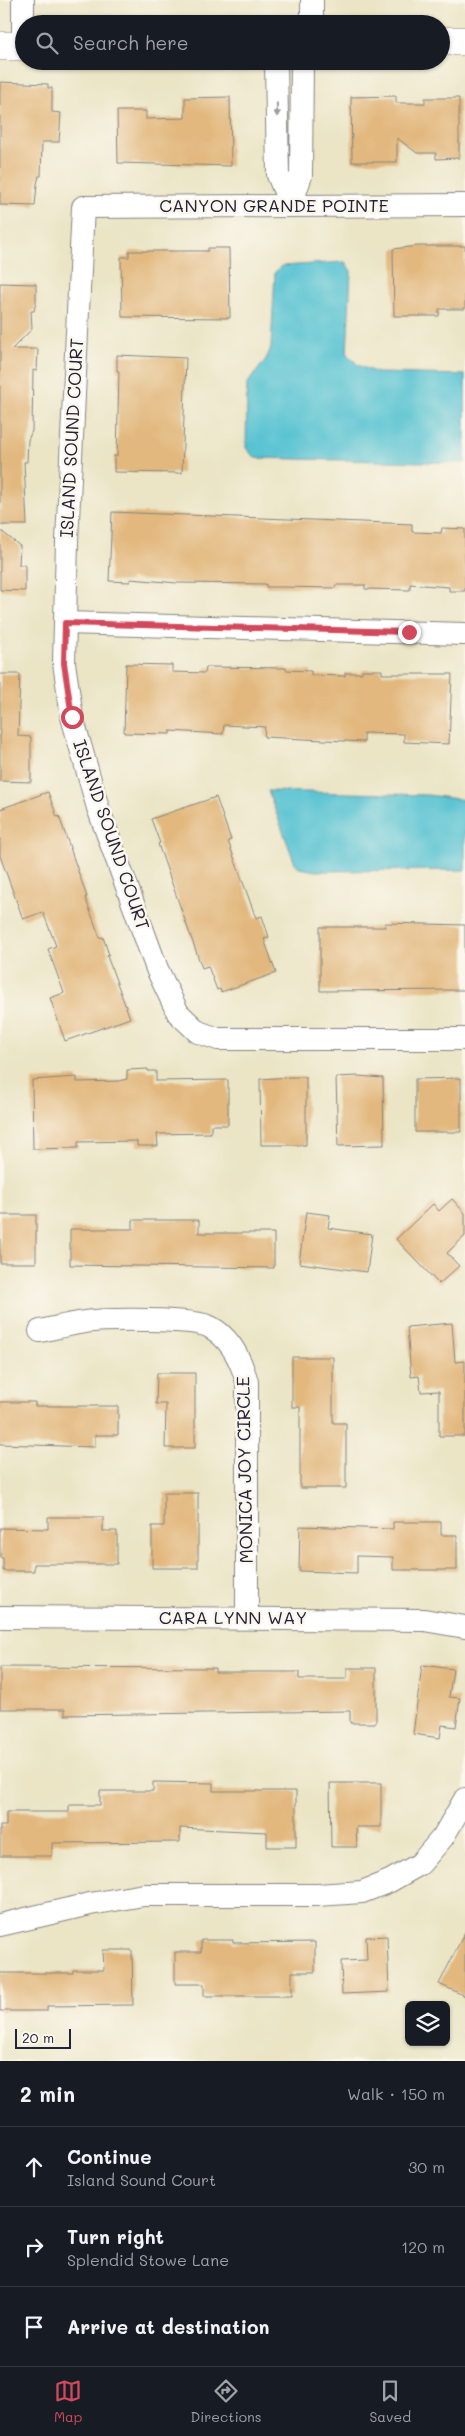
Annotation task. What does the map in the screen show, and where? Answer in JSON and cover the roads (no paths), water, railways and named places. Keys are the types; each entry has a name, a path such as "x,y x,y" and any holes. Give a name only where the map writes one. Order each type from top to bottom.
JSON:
{"street":[{"path":"21,15 23,0"},
{"path":"312,0 312,15"},
{"path":"450,41 465,41"},
{"path":"276,70 278,175 291,206"},
{"path":"291,206 301,175 302,70"},
{"name":"CANYON GRANDE POINTE","path":"83,207 465,205"},
{"name":"ISLAND SOUND COURT","path":"83,207 64,663 72,717 98,808 157,969 178,1013 198,1032 218,1039 465,1039"},
{"path":"65,623 465,634"},
{"name":"MONICA JOY CIRCLE","path":"40,1331 86,1322 186,1321 209,1326 225,1338 241,1359 247,1382 247,1618"},
{"name":"CARA LYNN WAY","path":"0,1617 424,1620 465,1627"},
{"path":"0,1925 90,1904 144,1895 317,1895 362,1892 390,1881 420,1864 443,1837 465,1800"}],"water":[{"path":"345,262 351,271 347,354 358,365 377,373 465,375 465,463 255,458 246,448 247,384 266,359 271,348 275,272 282,266"},
{"path":"268,791 428,795 465,800 465,870 316,871 299,868 294,861"}]}
